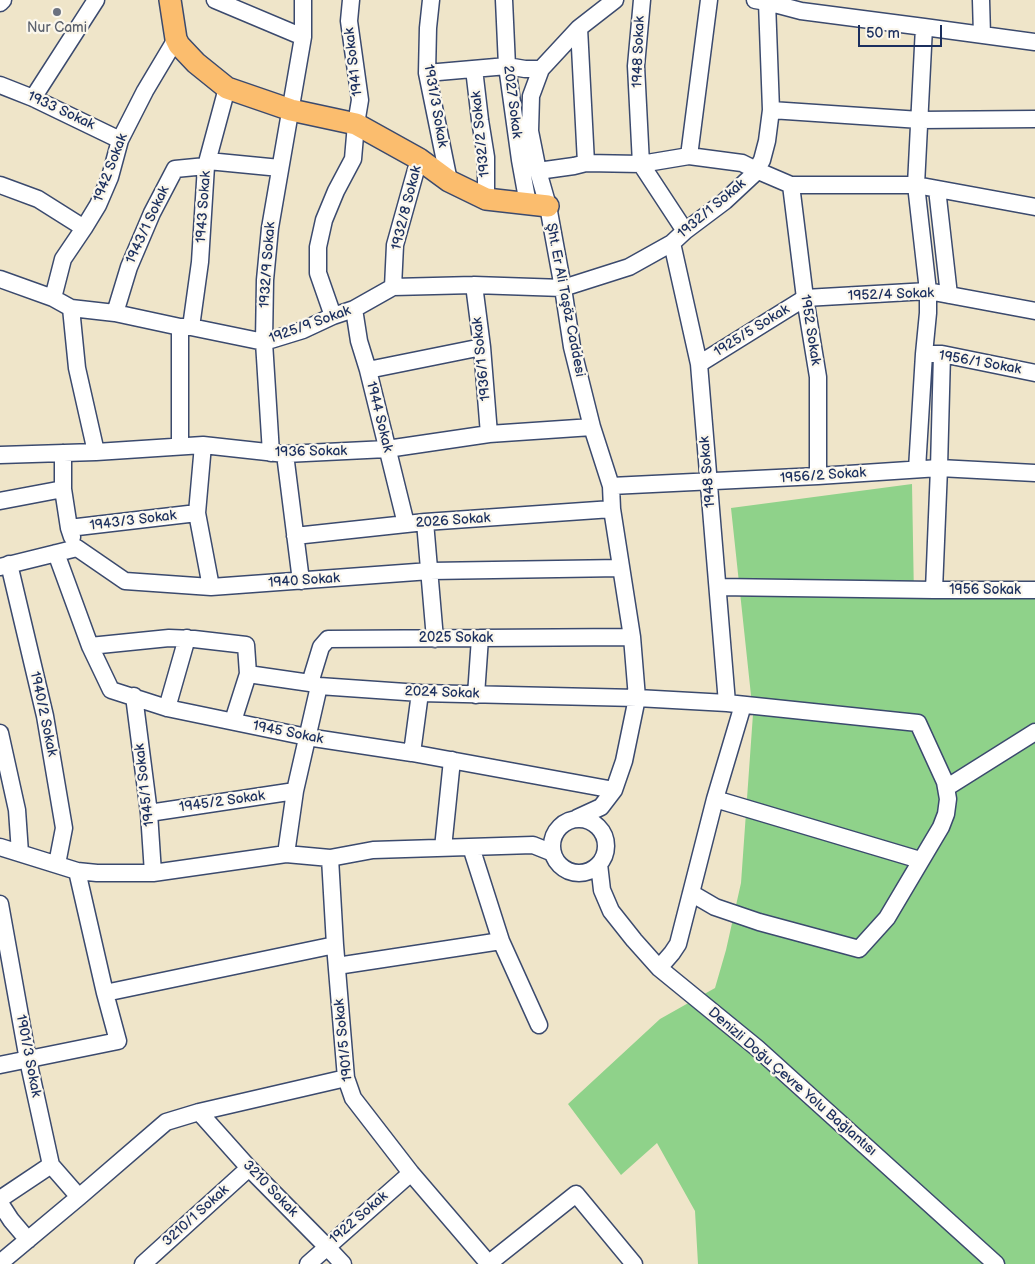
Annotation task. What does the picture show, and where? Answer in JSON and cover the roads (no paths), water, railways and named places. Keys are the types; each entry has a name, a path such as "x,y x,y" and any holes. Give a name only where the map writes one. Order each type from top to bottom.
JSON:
{"main road":[{"path":"170,0 176,39 179,45 196,63 227,88 291,110 356,124 419,159 449,181 486,199 538,205"}],"street":[{"path":"0,3 3,0"},
{"path":"33,98 96,0"},
{"path":"215,0 303,37"},
{"name":"1932/9 Sokak","path":"301,581 295,536 278,454 264,342 265,280 270,228 303,37 303,0"},
{"name":"1941 Sokak","path":"351,0 350,21 360,100 356,124"},
{"name":"1931/3 Sokak","path":"431,0 426,73 449,181"},
{"name":"2027 Sokak","path":"504,0 507,66 520,160 538,205"},
{"path":"538,205 538,171 530,130 531,96 541,69 579,28 615,0"},
{"name":"1948 Sokak","path":"641,164 636,66 642,0"},
{"path":"689,156 709,0"},
{"path":"981,0 982,35"},
{"path":"761,1 801,11 1035,42"},
{"name":"1932/1 Sokak","path":"563,288 629,267 672,242 725,201 754,174 762,160 767,141 771,110 761,1"},
{"path":"918,470 928,313 928,290 916,185 924,26"},
{"path":"579,28 586,163"},
{"name":"1942 Sokak","path":"53,298 63,259 98,205 110,177 120,140 145,91 176,39"},
{"path":"426,73 507,66 541,69"},
{"name":"1932/2 Sokak","path":"474,69 486,157 486,199"},
{"name":"1933 Sokak","path":"0,85 33,98 120,140"},
{"name":"1943 Sokak","path":"180,446 185,327 200,262 207,164 227,88"},
{"path":"771,110 920,120 1035,118"},
{"path":"333,316 318,272 318,247 324,220 336,190 353,159 356,124"},
{"path":"538,171 586,163 641,164 689,156 742,163 791,185 916,185 1035,207"},
{"name":"1932/8 Sokak","path":"393,286 395,245 419,159"},
{"path":"207,164 280,168"},
{"name":"1943/1 Sokak","path":"115,313 129,267 152,214 175,169 207,164"},
{"path":"641,164 685,232"},
{"path":"0,185 38,198 84,228"},
{"name":"1952 Sokak","path":"791,185 805,298 818,377 818,476"},
{"path":"938,189 949,295"},
{"name":"Şht. Er Ali Taşöz Caddesi","path":"538,205 563,288 572,347 592,428 611,486 612,509 632,637 638,698 624,761 614,790 601,807"},
{"name":"1948 Sokak","path":"672,242 699,364 718,587 735,704"},
{"name":"1925/9 Sokak","path":"0,279 53,298 71,308 115,313 264,342 303,330 333,316 354,309 393,286 474,285 563,288"},
{"name":"1936/1 Sokak","path":"474,285 482,347 489,434"},
{"name":"1952/4 Sokak","path":"805,298 928,290 1035,311"},
{"name":"1925/5 Sokak","path":"699,364 805,298"},
{"path":"71,308 77,368 96,452"},
{"name":"1944 Sokak","path":"354,309 359,341 368,370 406,524"},
{"path":"368,370 482,347"},
{"name":"1956/1 Sokak","path":"924,354 942,354 1035,373"},
{"path":"934,590 942,354"},
{"name":"1936 Sokak","path":"0,455 96,452 203,445 278,454 387,449 489,434 592,428"},
{"path":"203,445 197,513 211,587"},
{"path":"4,566 77,548 69,528 63,489 63,452"},
{"name":"1956/2 Sokak","path":"611,486 939,468 1035,473"},
{"path":"0,502 63,489"},
{"name":"2026 Sokak","path":"295,536 426,522 612,509"},
{"name":"1943/3 Sokak","path":"69,528 197,513"},
{"path":"426,522 435,638"},
{"name":"1940 Sokak","path":"77,548 126,581 211,587 430,571 621,568"},
{"name":"1945 Sokak","path":"56,553 90,646 111,690 167,708 307,737 412,753 614,790"},
{"name":"1940/2 Sokak","path":"4,566 45,716 64,828 57,864"},
{"name":"1956 Sokak","path":"718,587 1035,590"},
{"name":"2025 Sokak","path":"315,685 321,647 328,639 632,637"},
{"path":"90,646 169,638 186,638 246,645 248,674 233,721"},
{"path":"167,708 186,638"},
{"path":"476,695 480,638"},
{"name":"2024 Sokak","path":"248,674 315,685 420,693 638,698 735,704 918,723 946,788"},
{"path":"286,854 295,791 307,737 315,685"},
{"path":"412,753 420,693"},
{"name":"1945/1 Sokak","path":"134,696 149,812 153,873"},
{"path":"659,968 678,944 715,798 735,704"},
{"path":"691,893 715,907 759,922 859,949 887,918 944,820 948,807 946,788 1035,732"},
{"path":"0,733 17,810 20,853"},
{"path":"443,848 452,760"},
{"name":"1945/2 Sokak","path":"149,812 295,791"},
{"path":"715,798 920,860"},
{"path":"533,845 563,823 601,807 600,830"},
{"path":"557,829 553,836 553,853 562,867 569,871 577,872 592,868 603,857 605,850 604,836 595,824 577,818"},
{"path":"0,846 77,871 97,873 153,873 286,854 330,858 373,850 533,845 553,853"},
{"path":"471,847 501,941 539,1025"},
{"name":"1901/5 Sokak","path":"330,858 346,1078 353,1098 411,1173 489,1264 576,1194 634,1264"},
{"name":"Denizli Doğu Çevre Yolu Bağlantısı","path":"592,868 611,911 659,968 757,1048 996,1264"},
{"path":"0,1066 118,1041 77,871"},
{"name":"1901/3 Sokak","path":"0,905 28,1060 51,1165 80,1197"},
{"path":"337,966 501,941"},
{"path":"105,993 335,945"},
{"path":"0,1263 166,1122 199,1112 346,1078"},
{"name":"3210 Sokak","path":"199,1112 249,1168 343,1264"},
{"path":"0,1198 51,1165"},
{"name":"3210/1 Sokak","path":"143,1264 249,1168"},
{"name":"1922 Sokak","path":"308,1264 411,1173"},
{"path":"0,1203 28,1240"}],"place":[{"name":"Nur Cami","path":"57,12"}]}
